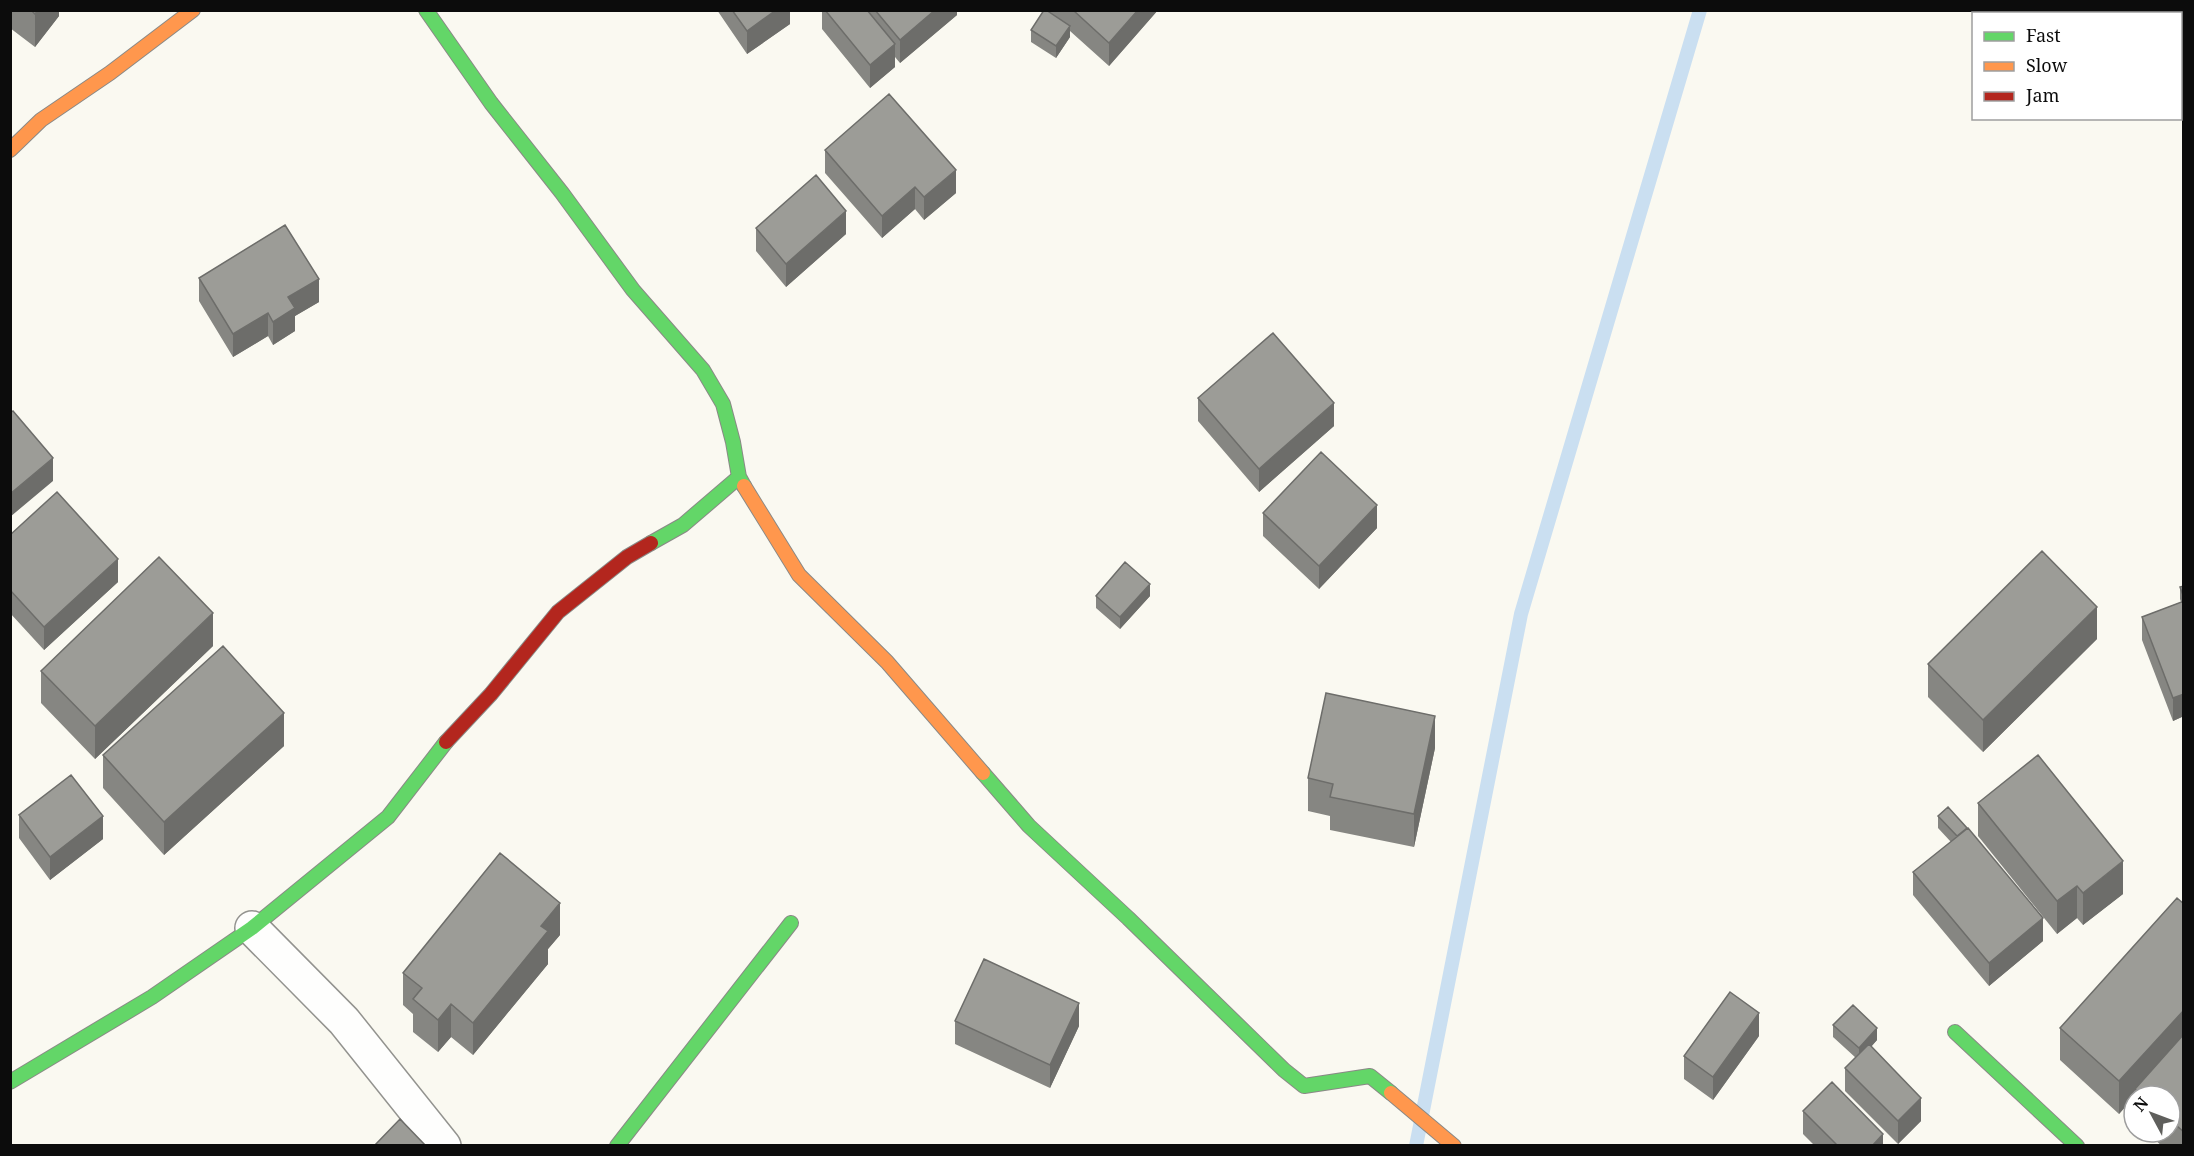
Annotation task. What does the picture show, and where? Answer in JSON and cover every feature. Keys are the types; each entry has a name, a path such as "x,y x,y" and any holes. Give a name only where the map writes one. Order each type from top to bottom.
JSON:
{"street":[{"path":"10,150 41,120 110,73 193,10"},
{"path":"426,10 491,103 562,193 633,290 703,370 723,404 739,477 799,574 887,662 1029,826 1128,918 1284,1070 1304,1086 1370,1077 1454,1146"},
{"path":"10,1082 152,997 252,928 388,817 448,739 491,694 558,612 627,557 683,525 739,477"},
{"path":"617,1146 791,923"},
{"path":"252,928 344,1021 444,1146"},
{"path":"1955,1032 2077,1146"}],"building":[{"path":"732,10 776,10 747,31"},
{"path":"825,10 867,10 895,44 870,65"},
{"path":"875,10 935,10 900,40"},
{"path":"1044,10 1070,26 1056,46 1031,30"},
{"path":"1073,10 1138,10 1109,43"},
{"path":"2036,10 2133,10 2134,12 2037,12"},
{"path":"889,94 956,170 924,197 915,187 882,216 825,150"},
{"path":"816,175 846,211 786,264 756,228"},
{"path":"285,225 319,279 288,297 295,308 273,322 268,313 233,334 199,278"},
{"path":"1273,333 1334,403 1259,469 1198,398"},
{"path":"13,411 53,458 10,494 10,413"},
{"path":"1321,452 1377,505 1319,566 1263,513"},
{"path":"57,492 118,559 44,627 10,590 10,535"},
{"path":"2042,551 2097,607 1983,720 1928,664"},
{"path":"159,557 213,613 95,726 41,671"},
{"path":"1125,562 1150,584 1120,617 1096,596"},
{"path":"2184,586 2184,598 2180,587"},
{"path":"2184,601 2184,694 2173,698 2142,617"},
{"path":"223,646 284,713 164,822 103,755"},
{"path":"1326,693 1435,716 1414,814 1330,797 1333,784 1308,778"},
{"path":"2038,755 2123,861 2083,893 2077,886 2057,901 1978,803"},
{"path":"71,775 103,816 50,857 19,815"},
{"path":"1948,807 1967,828 1957,836 1938,816"},
{"path":"1968,828 2043,918 1989,963 1913,872"},
{"path":"500,853 560,903 541,926 548,931 473,1023 451,1004 438,1020 413,999 422,988 403,973"},
{"path":"2177,898 2184,904 2184,1010 2119,1081 2060,1028"},
{"path":"984,959 1079,1003 1050,1065 955,1021"},
{"path":"1730,992 1759,1013 1713,1077 1684,1056"},
{"path":"1853,1005 1877,1028 1859,1048 1833,1025"},
{"path":"2184,1034 2184,1132 2182,1130 2182,1084 2139,1084"},
{"path":"1869,1044 1921,1098 1898,1121 1845,1068"},
{"path":"1832,1082 1883,1134 1872,1146 1838,1146 1803,1111"},
{"path":"400,1119 426,1146 374,1146"}],"waterway":[{"path":"1416,1146 1521,614 1700,10"}],"traffic: fast":[{"path":"426,10 491,103 562,193 633,290 703,370 723,404 739,477 744,486"},
{"path":"651,543 683,525 739,477"},
{"path":"10,1082 152,997 252,928 388,817 446,742"},
{"path":"983,773 1029,826 1128,918 1284,1070 1304,1086 1370,1076 1391,1093"},
{"path":"617,1146 791,923"},
{"path":"1955,1032 2077,1146"}],"traffic: slow":[{"path":"10,150 41,120 110,73 193,10"},
{"path":"744,486 799,575 887,662 983,773"},
{"path":"1391,1093 1454,1146"}],"traffic: jam":[{"path":"446,742 491,694 558,612 627,557 651,543"}]}
